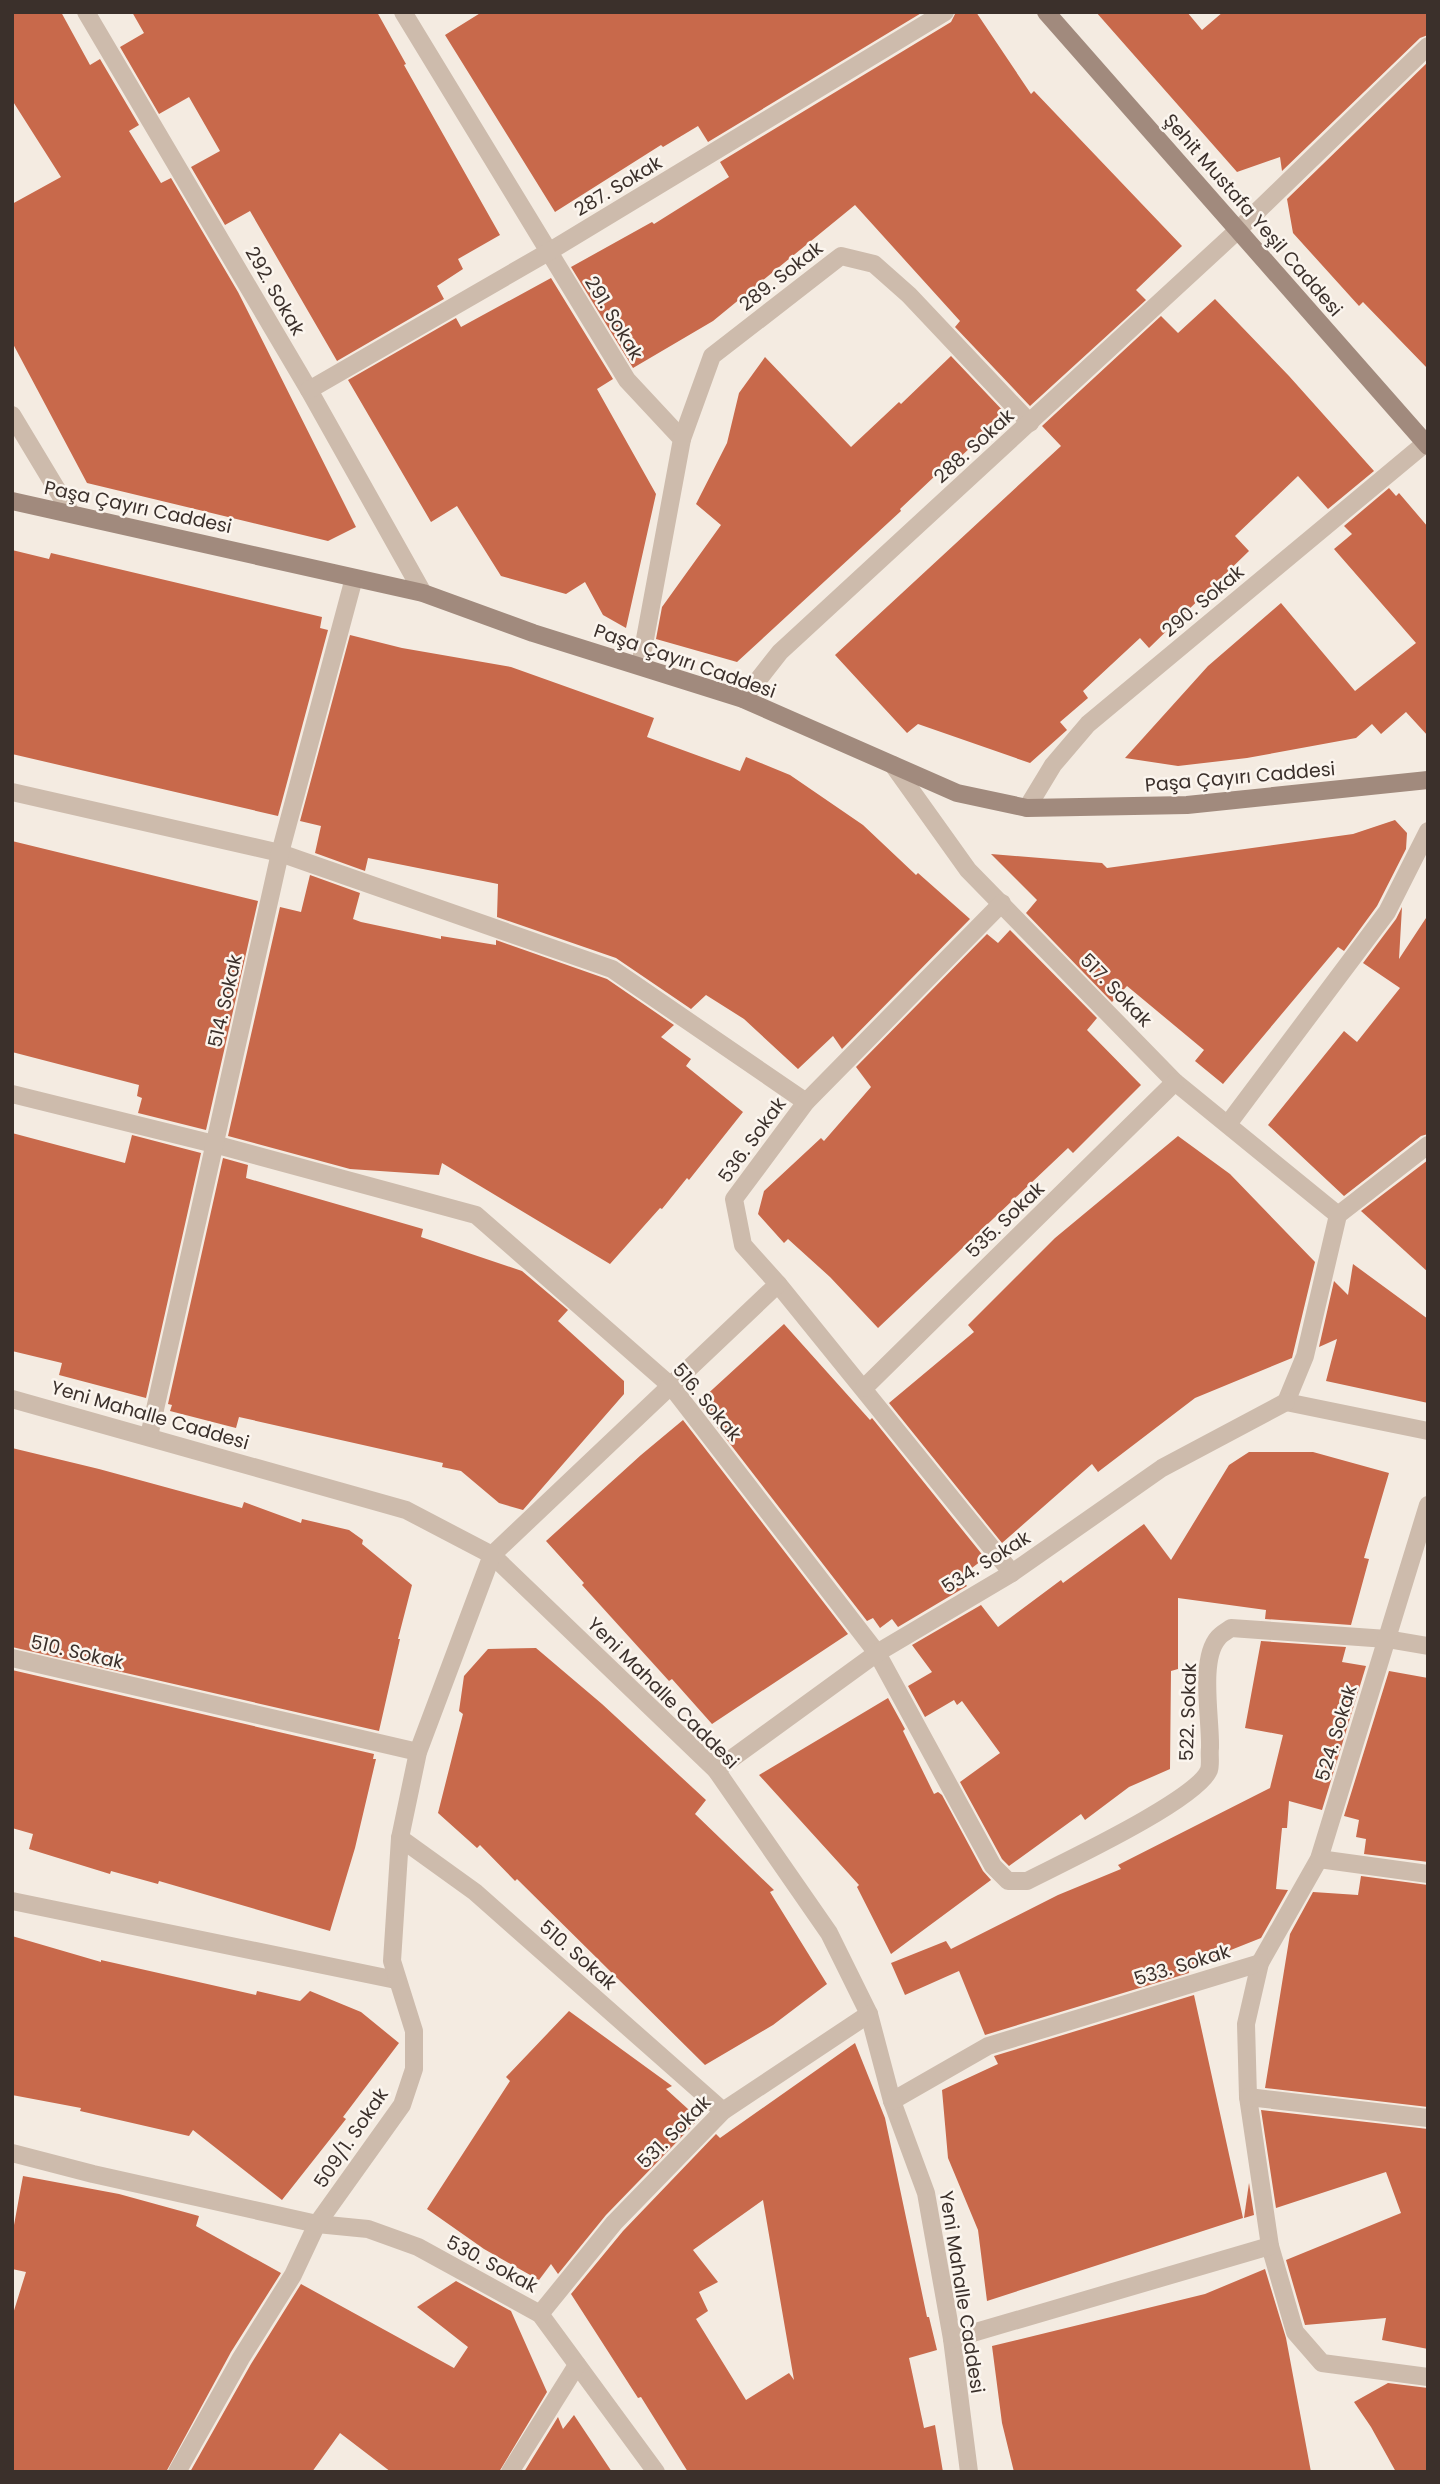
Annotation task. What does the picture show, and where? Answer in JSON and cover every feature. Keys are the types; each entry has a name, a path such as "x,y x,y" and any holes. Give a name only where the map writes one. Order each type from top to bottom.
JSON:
{"street":[{"name":"292. Sokak","path":"86,12 309,390 423,593"},
{"name":"287. Sokak","path":"309,390 550,251 946,12"},
{"name":"Şehit Mustafa Yeşil Caddesi","path":"1046,12 1427,443"},
{"name":"291. Sokak","path":"404,13 627,380 682,439"},
{"name":"288. Sokak","path":"743,699 780,652 1238,230 1428,46"},
{"name":"289. Sokak","path":"682,439 712,356 841,256 874,264 909,295 1030,423"},
{"path":"12,415 71,513"},
{"path":"640,666 682,439"},
{"name":"290. Sokak","path":"1027,808 1053,765 1088,724 1427,443"},
{"name":"Paşa Çayırı Caddesi","path":"12,501 423,593 533,633 743,699 957,793 1027,808 1187,805 1428,780"},
{"name":"514. Sokak","path":"149,1436 280,853 354,578"},
{"name":"517. Sokak","path":"893,765 968,870 1175,1082 1338,1216"},
{"path":"12,792 280,853 612,969 806,1102"},
{"path":"1228,1124 1387,912 1428,831"},
{"name":"536. Sokak","path":"778,1284 743,1245 734,1199 806,1102 1002,903"},
{"name":"535. Sokak","path":"864,1388 1175,1082"},
{"name":"516. Sokak","path":"12,1094 214,1144 476,1215 671,1386 877,1653 993,1866 1008,1881"},
{"path":"1428,1146 1338,1216 1305,1356 1286,1402 1428,1431"},
{"path":"492,1555 778,1284 1012,1573"},
{"name":"Yeni Mahalle Caddesi","path":"12,1399 405,1510 492,1555 716,1770 829,1933 869,2014 891,2101 926,2193 952,2339 969,2472"},
{"name":"534. Sokak","path":"716,1770 877,1653 1012,1573 1162,1468 1286,1402"},
{"name":"524. Sokak","path":"1261,1963 1319,1859 1428,1505"},
{"name":"509/1. Sokak","path":"177,2472 241,2358 293,2276 317,2224 402,2105 414,2069 414,2031 392,1961 400,1838 418,1752 492,1555"},
{"name":"522. Sokak","path":"1008,1881 1027,1881 1190,1792 1209,1770 1208,1679 1211,1654 1217,1638 1231,1628 1387,1639 1428,1646"},
{"name":"510. Sokak","path":"12,1658 418,1752"},
{"name":"510. Sokak","path":"400,1838 475,1892 723,2111"},
{"path":"1319,1859 1428,1874"},
{"path":"12,1901 396,1980"},
{"name":"533. Sokak","path":"1261,1963 1246,2024 1248,2097 1270,2246 1295,2332 1322,2363 1428,2376"},
{"name":"533. Sokak","path":"891,2101 988,2046 1261,1963"},
{"name":"531. Sokak","path":"540,2314 614,2223 723,2111 869,2014"},
{"path":"1248,2097 1428,2118"},
{"name":"530. Sokak","path":"12,2153 317,2224 368,2229 418,2248 540,2314 656,2472"},
{"path":"952,2339 1270,2246"},
{"path":"510,2472 577,2365"}],"building":[{"path":"12,12 61,12 90,65 100,59 139,125 129,131 161,183 171,178 238,292 356,527 328,541 87,483 12,342 12,204 61,177 12,100"},
{"path":"132,12 377,12 500,235 458,259 463,269 437,286 444,299 337,361 250,211 225,225 191,167 220,151 189,97 159,114 120,47 144,33"},
{"path":"482,12 923,12 708,142 698,126 663,147 661,145 555,212 445,35"},
{"path":"956,12 976,12 1031,94 1034,91 1182,246 1136,290 1146,300 1030,406 955,327 960,321 855,205 713,321 633,368 571,267 652,222 654,224 729,177 720,162 951,22"},
{"path":"1096,12 1187,12 1202,30 1223,12 1428,12 1428,35 1420,38 1282,171 1280,157 1237,172"},
{"path":"1428,62 1428,369 1363,302 1359,306 1293,233 1287,199"},
{"path":"551,278 613,379 597,389 656,494 626,628 603,615 585,582 566,594 501,576 457,506 431,522 348,380 456,318 461,327"},
{"path":"1215,299 1374,471 1328,509 1298,476 1235,536 1249,551 1149,648 1140,638 1083,691 1088,698 1060,722 1067,730 1030,763 918,724 907,733 835,655 1061,446 1042,426 1161,316 1178,333"},
{"path":"951,356 1006,414 956,461 954,458 900,509 901,511 737,662 656,639 662,607 721,525 696,504 727,443 739,393 765,357 851,447"},
{"path":"1389,488 1396,496 1399,493 1428,527 1428,736 1406,712 1381,734 1372,724 1356,738 1247,758 1178,766 1125,758 1208,666 1281,603 1355,691 1416,643 1334,549 1352,534 1344,526"},
{"path":"12,550 49,559 51,553 322,617 320,628 328,630 278,816 12,754"},
{"path":"350,635 402,648 511,667 654,718 647,737 740,771 746,757 790,775 863,825 916,875 918,873 970,919 842,1049 833,1036 798,1069 744,1019 706,995 691,1009 616,958 497,917 498,884 368,858 365,871 315,853 321,826 300,821"},
{"path":"1395,820 1407,833 1406,849 1377,906 1344,951 1338,947 1223,1084 1195,1061 1204,1050 1127,986 1112,1002 1026,913 1037,900 991,854 1102,863 1107,868 1353,834"},
{"path":"12,841 258,901 206,1130 138,1113 142,1098 137,1096 139,1085 12,1052"},
{"path":"310,875 360,893 353,919 361,922 441,939 441,936 496,945 496,940 607,979 674,1025 661,1037 691,1059 686,1066 743,1112 689,1180 687,1178 610,1264 442,1163 439,1175 350,1169 228,1136 280,907 301,912"},
{"path":"1402,907 1399,959 1428,915 1428,1134 1421,1136 1344,1196 1268,1125 1344,1031 1357,1042 1400,988 1363,963"},
{"path":"1010,930 1097,1018 1087,1030 1141,1085 1073,1153 1068,1148 878,1328 830,1277 788,1239 784,1243 758,1214 764,1191 821,1138 824,1141 871,1087 856,1067 987,934 998,943"},
{"path":"12,1133 125,1163 132,1135 201,1153 146,1398 59,1375 62,1363 12,1351"},
{"path":"1178,1136 1230,1174 1315,1262 1292,1358 1195,1398 1098,1472 1092,1464 1002,1543 889,1403 974,1332 968,1325 1055,1238"},
{"path":"223,1158 248,1165 246,1178 423,1229 421,1237 522,1271 568,1310 558,1321 624,1381 624,1394 523,1510 499,1503 461,1471 442,1467 443,1463 239,1417 236,1428 170,1411 172,1405 168,1404"},
{"path":"1428,1160 1428,1272 1361,1211"},
{"path":"1353,1264 1428,1319 1428,1403 1326,1381 1337,1339 1319,1347 1334,1281 1348,1295"},
{"path":"784,1324 870,1420 872,1418 985,1558 960,1577 967,1586 898,1627 892,1619 880,1628 873,1618 867,1621 700,1405 705,1402 702,1399"},
{"path":"683,1420 848,1634 712,1724 672,1679 669,1681 546,1541"},
{"path":"12,1448 242,1508 244,1502 301,1523 302,1519 349,1530 363,1540 362,1544 412,1585 379,1731 12,1647"},
{"path":"1249,1452 1313,1452 1389,1473 1364,1558 1369,1559 1351,1625 1265,1619 1266,1610 1178,1598 1178,1669 1171,1671 1170,1769 1129,1787 1085,1820 1081,1814 1009,1866 1002,1859 960,1782 1000,1753 962,1701 957,1705 954,1700 925,1717 908,1686 932,1672 912,1645 981,1605 998,1627 1144,1524 1171,1560 1229,1465"},
{"path":"1261,1641 1346,1647 1342,1662 1366,1666 1322,1810 1289,1801 1287,1828 1282,1828 1276,1889 1288,1890 1261,1938 1188,1967 1189,1973 985,2035 959,1971 905,1995 891,1963 946,1941 951,1949 1058,1895 1121,1869 1118,1865 1270,1788 1283,1735 1245,1728"},
{"path":"536,1648 602,1704 706,1800 695,1814 774,1890 770,1892 827,1984 773,2025 705,2065 517,1879 515,1881 480,1845 477,1848 438,1813 463,1714 459,1711 464,1676 488,1649"},
{"path":"12,1670 374,1754 373,1759 376,1759 355,1848 330,1931 159,1881 158,1884 111,1871 110,1874 29,1849 33,1834 12,1828"},
{"path":"1389,1671 1428,1678 1428,1862 1364,1854 1366,1839 1356,1837 1359,1820 1344,1816"},
{"path":"888,1698 934,1794 938,1792 942,1795 983,1871 991,1880 891,1954 857,1887 859,1885 759,1775"},
{"path":"1361,1876 1428,1885 1428,2107 1265,2088 1290,1934 1313,1892 1358,1895"},
{"path":"12,1936 101,1962 256,1995 257,1991 300,2001 310,1991 361,2012 399,2043 343,2117 346,2119 282,2200 193,2130 189,2136 80,2111 81,2108 12,2095"},
{"path":"1194,1995 1243,2218 987,2301 978,2230 948,2158 942,2090 998,2064 994,2056"},
{"path":"569,2011 672,2086 666,2089 699,2119 606,2215 558,2274 551,2264 539,2280 484,2249 427,2209 510,2081 506,2077"},
{"path":"855,2043 885,2118 927,2317 937,2350 909,2358 924,2428 935,2425 943,2472 688,2472 641,2397 638,2398 571,2294 623,2231 716,2134 720,2138","holes":["763,2200 794,2380 789,2373 746,2400 696,2319 708,2311 699,2292 718,2282 693,2250"]},
{"path":"1261,2110 1428,2129 1428,2349 1382,2340 1386,2318 1305,2325 1286,2260 1401,2213 1386,2172 1276,2208"},
{"path":"23,2176 119,2194 199,2216 196,2226 281,2273 231,2352 166,2472 12,2472 12,2317 26,2272 12,2269 12,2236"},
{"path":"1249,2183 1254,2215 1244,2218"},
{"path":"1265,2269 1286,2338 1311,2472 1014,2472 1002,2423 992,2346 1205,2294"},
{"path":"456,2281 511,2311 547,2392 499,2472 391,2472 340,2433 312,2472 190,2472 251,2364 301,2284 454,2368 468,2347 417,2307"},
{"path":"1388,2383 1428,2388 1428,2472 1396,2472 1354,2402"},
{"path":"574,2415 612,2472 524,2472 558,2417 563,2429"}]}
